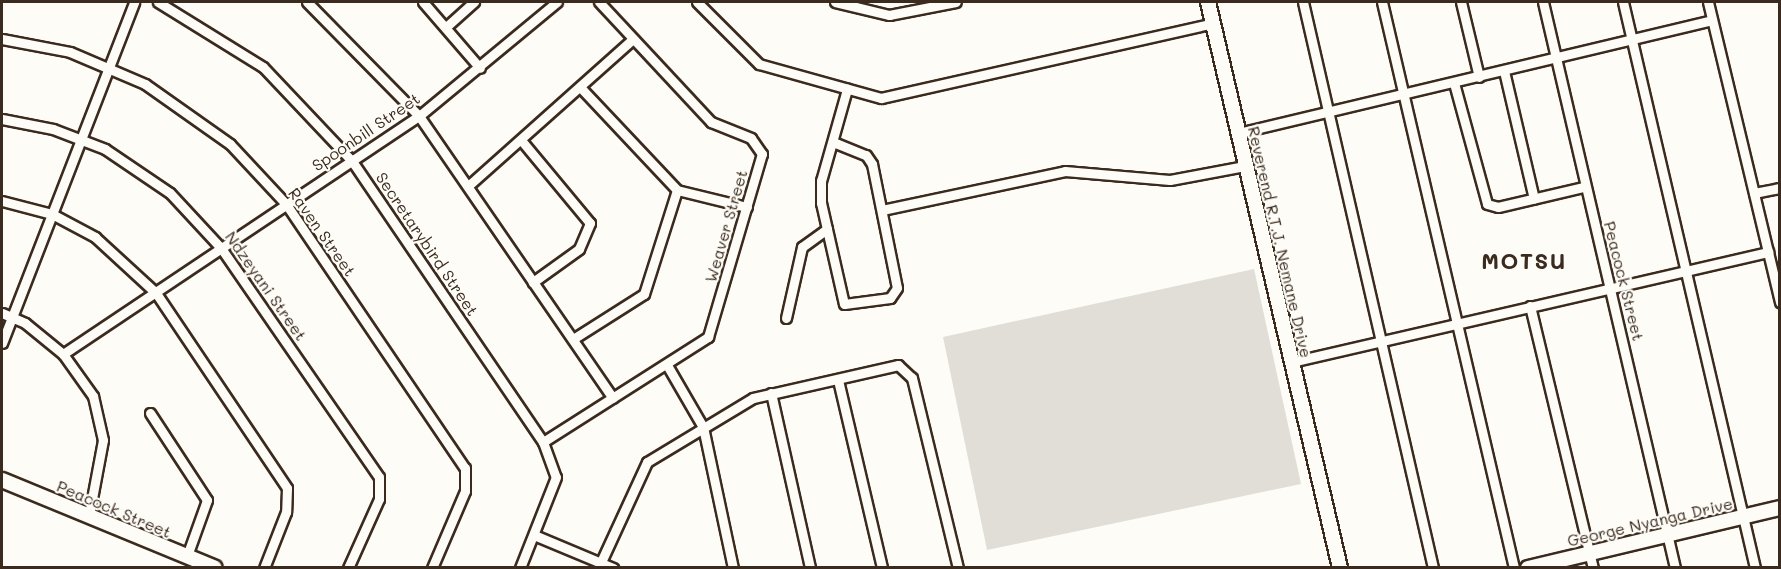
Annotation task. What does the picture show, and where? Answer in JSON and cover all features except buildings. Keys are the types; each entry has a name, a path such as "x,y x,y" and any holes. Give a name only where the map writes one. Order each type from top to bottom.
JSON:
{"street":[{"path":"2,343 134,2"},
{"name":"Secretarybird Street","path":"158,2 263,67 352,160 543,441 556,477 520,567"},
{"path":"307,2 419,116 613,398"},
{"path":"423,2 480,68"},
{"path":"446,27 474,2"},
{"name":"Spoonbill Street","path":"63,354 419,116 480,68 557,2"},
{"name":"Weaver Street","path":"543,441 667,365 708,337 747,207 761,148 752,138 711,122 599,2"},
{"path":"697,2 752,60 847,89 902,97 1214,23"},
{"path":"835,2 889,15 957,2"},
{"name":"Reverend R.T.J. Nemane Drive","path":"1208,2 1338,567"},
{"path":"1303,2 1432,567"},
{"path":"1382,2 1514,567"},
{"path":"1461,2 1479,77"},
{"name":"Peacock Street","path":"1543,2 1584,187 1675,567"},
{"path":"1623,2 1755,567"},
{"path":"1708,2 1779,303"},
{"path":"1238,133 1712,20"},
{"name":"Raven Street","path":"2,39 70,52 110,67 201,120 286,204 465,468 465,491 432,567"},
{"path":"468,186 633,39"},
{"path":"1504,71 1534,199"},
{"path":"1454,83 1484,200 1498,207 1584,187"},
{"path":"580,87 677,190 747,207"},
{"path":"833,142 870,159 897,288 890,298 844,304 827,229 820,190 847,89"},
{"name":"Ndzeyani Street","path":"2,119 82,138 170,193 221,248 378,477 379,499 348,567"},
{"path":"521,140 590,222 579,249 533,282"},
{"path":"882,210 1065,171 1170,180 1245,166"},
{"path":"1754,193 1779,188"},
{"path":"573,339 644,294 677,190"},
{"path":"2,201 52,214 109,247 156,293 287,488 286,512 264,567"},
{"path":"786,318 802,247 827,229"},
{"path":"1291,362 1608,287 1768,252"},
{"path":"1530,306 1592,560"},
{"path":"2,313 12,315 63,354 87,384 101,426 101,465 89,515"},
{"path":"667,365 703,427 733,567"},
{"path":"601,562 642,466 703,427 771,393 898,365 910,373 958,567"},
{"path":"838,380 882,567"},
{"path":"771,393 810,567"},
{"path":"150,413 207,501 187,556"},
{"name":"Peacock Street","path":"2,480 214,567"},
{"name":"George Nyanga Drive","path":"1528,567 1592,560 1668,536 1779,508"},
{"path":"534,535 613,567"}],"shaded area":[{"path":"1254,269 1301,484 987,550 943,337"}],"district":[{"name":"MOTSU","path":"1524,261"}]}
